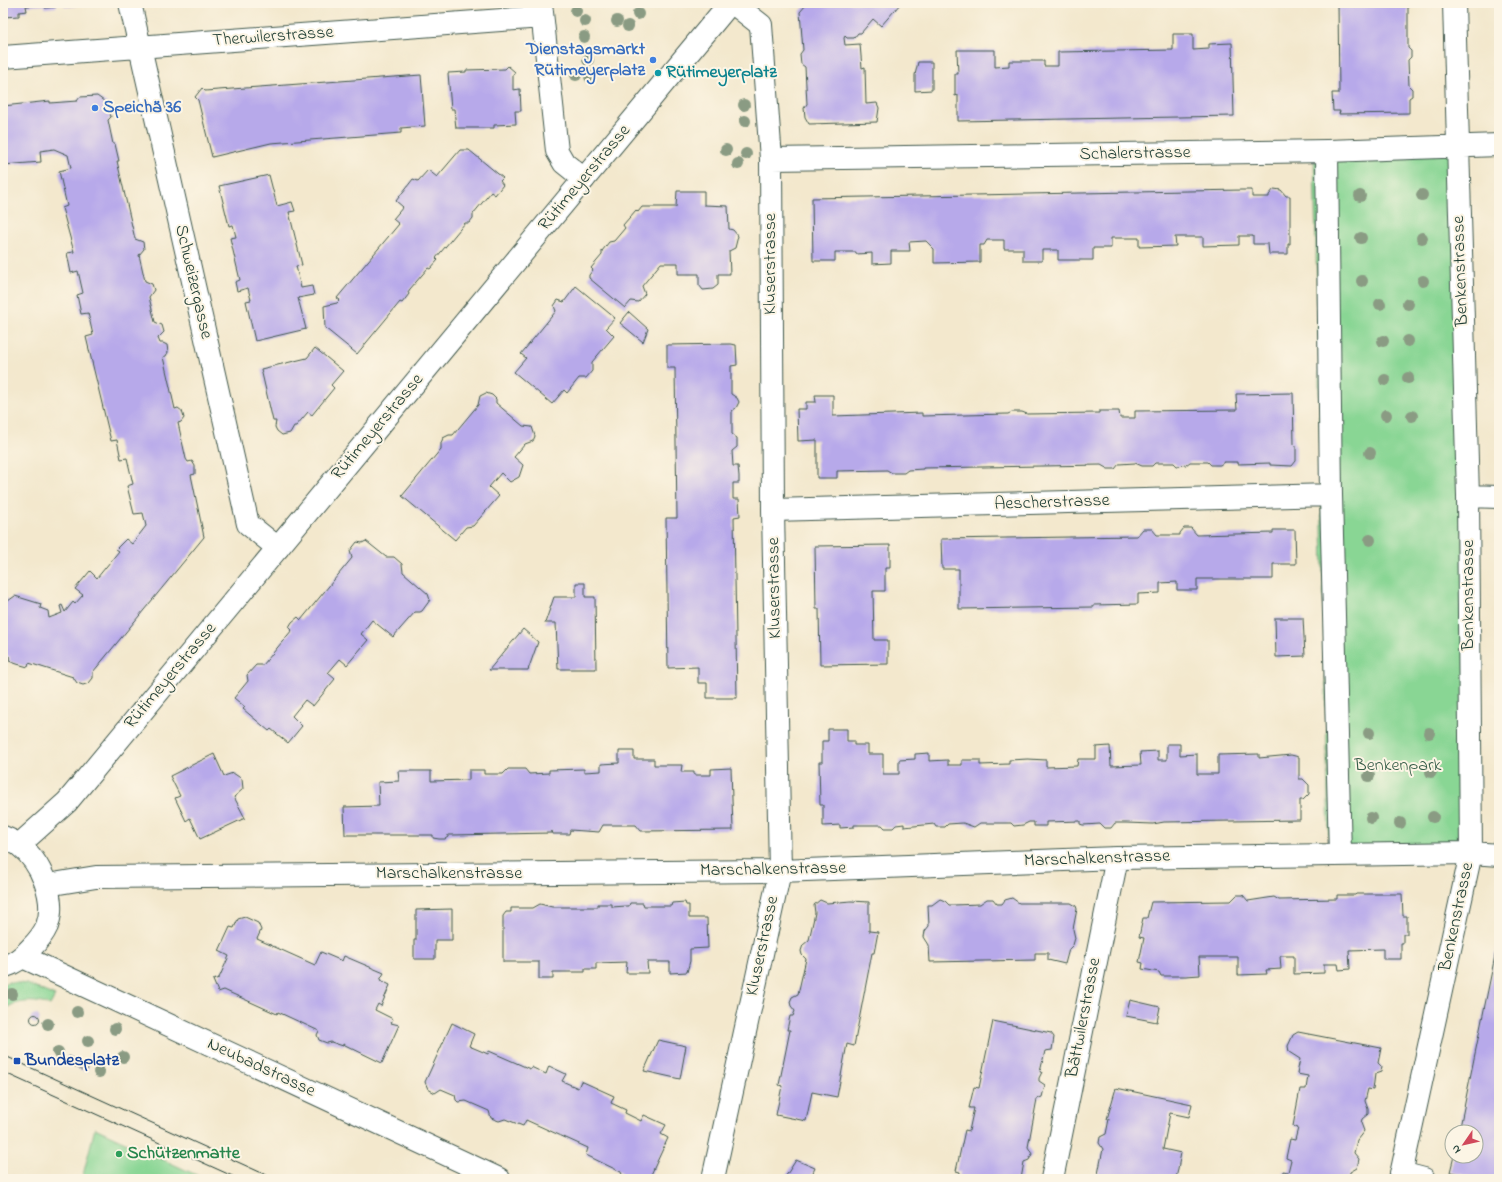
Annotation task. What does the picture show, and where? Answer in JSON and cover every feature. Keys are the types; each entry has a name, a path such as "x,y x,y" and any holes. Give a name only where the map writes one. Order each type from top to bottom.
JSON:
{"street":[{"name":"Schweizergasse","path":"130,3 248,524 278,548"},
{"name":"Kluserstrasse","path":"713,1179 780,872 773,510 771,159 761,26 732,3"},
{"name":"Rütimeyerstrasse","path":"11,841 67,802 732,3"},
{"name":"Benkenstrasse","path":"1401,1176 1471,853 1468,496 1454,3"},
{"name":"Therwilerstrasse","path":"3,57 541,10"},
{"path":"541,10 557,151 564,163 584,179"},
{"name":"Schalerstrasse","path":"771,159 1327,151 1457,145 1499,145"},
{"path":"1327,151 1331,495 1340,855"},
{"name":"Aescherstrasse","path":"773,510 1331,495"},
{"path":"1468,496 1499,497"},
{"path":"3,967 23,957 39,940 47,925 49,905 47,885 35,861 11,841"},
{"name":"Marschalkenstrasse","path":"47,885 96,877 780,872 1117,858 1471,853 1499,855"},
{"name":"Bättwilerstrasse","path":"1052,1179 1117,858"},
{"name":"Neubadstrasse","path":"23,957 499,1179"},
{"path":"1401,1176 1424,1179"}],"green space":[{"name":"Benkenpark","path":"1454,151 1470,846 1329,847 1314,153"},
{"path":"9,982 27,984 55,996 50,1005 38,1002 26,1002 14,1004 3,1010 3,984"},
{"name":"Schützenmatte","path":"95,1128 205,1179 82,1179"}],"building":[{"path":"3,3 57,3 56,7 45,8 45,5 26,6 27,11 19,12 19,16 3,17"},
{"path":"64,3 77,3 76,6 65,7"},
{"path":"812,3 901,3 881,26 873,19 861,33 858,33 854,38 847,38 845,36 844,38 845,45 860,44 862,68 865,67 866,104 877,103 879,108 877,122 809,124 805,117 804,108 807,104 805,67 801,64 800,54 803,50 800,12 806,5"},
{"path":"1338,3 1408,3 1408,48 1411,51 1411,57 1408,60 1409,86 1412,89 1412,96 1409,98 1409,113 1339,114 1340,111 1333,111 1332,93 1339,93"},
{"path":"1173,34 1193,34 1193,50 1209,49 1209,44 1232,43 1234,116 958,121 958,95 955,96 955,74 958,74 957,50 995,50 995,67 1009,66 1009,61 1044,61 1044,66 1058,66 1058,52 1173,50"},
{"path":"918,62 932,62 932,90 915,91 915,75"},
{"path":"508,66 515,72 513,75 513,90 520,89 521,111 515,111 516,124 494,125 494,128 456,128 454,109 451,109 448,73 466,72 466,70 505,69"},
{"path":"421,75 425,126 401,128 401,133 271,143 212,157 198,100 195,97 202,88 205,91"},
{"path":"97,96 108,104 111,117 108,120 113,144 115,144 119,161 117,161 135,239 143,242 144,249 139,255 145,281 152,284 154,290 149,297 155,322 162,325 164,332 158,338 160,343 167,345 168,352 166,356 163,357 175,409 178,408 182,411 184,418 178,423 186,459 188,462 192,461 195,466 195,474 191,475 204,537 93,672 93,678 89,683 83,685 77,683 73,677 29,663 28,667 17,664 9,661 10,657 3,655 3,593 8,601 15,596 41,604 40,608 48,611 49,618 62,613 60,606 62,605 65,612 73,602 75,604 83,595 75,589 90,571 97,578 119,551 116,549 126,539 132,544 146,526 143,513 134,514 127,486 133,484 127,458 121,459 117,440 111,441 86,337 93,335 88,313 81,314 77,295 83,293 78,271 71,273 67,253 74,252 62,208 67,206 59,171 71,168 68,155 54,149 40,151 41,162 3,165 3,106 50,101 50,103 77,101 80,97"},
{"path":"460,150 469,150 503,178 500,181 503,185 495,195 491,192 473,214 473,218 469,223 465,223 436,258 438,260 430,269 428,268 410,289 408,292 409,294 402,303 400,302 357,354 325,328 324,306 337,303 340,300 337,298 399,224 393,219 403,207 396,201 413,179 418,181 428,170 437,177"},
{"path":"269,175 277,206 292,202 295,211 289,212 302,265 296,266 301,288 312,286 314,295 298,298 306,329 255,341 246,301 251,300 248,288 237,291 235,282 240,280 230,238 236,237 233,225 229,226 219,186"},
{"path":"1274,189 1281,190 1286,196 1290,196 1290,244 1288,244 1288,254 1269,254 1268,244 1253,244 1253,236 1239,236 1239,245 1203,246 1203,237 1175,237 1176,246 1139,247 1139,238 1111,238 1111,248 1093,248 1093,260 1058,260 1058,250 1042,250 1042,261 1023,261 1023,249 1004,249 1004,240 987,240 984,245 980,245 980,262 934,263 934,249 926,241 909,242 910,251 891,251 891,263 872,264 872,253 856,254 856,252 835,252 835,261 813,261 812,198 1242,190 1252,190 1252,197 1269,197"},
{"path":"677,191 704,191 704,205 728,206 729,229 733,230 738,236 735,248 729,251 730,274 718,274 718,285 713,289 703,290 699,285 699,274 678,274 678,263 661,263 642,286 645,294 638,302 631,301 625,308 589,278 589,275 593,270 591,268 602,255 602,251 609,242 614,241 625,228 623,225 636,210 638,212 642,207 676,207"},
{"path":"576,286 615,318 606,328 614,336 592,362 592,371 586,378 579,378 567,393 564,390 552,404 514,372 526,358 521,354 556,311 554,306 558,300 564,302"},
{"path":"629,312 648,329 643,342 620,323"},
{"path":"667,345 736,345 737,365 731,366 731,394 737,398 739,402 736,408 732,411 732,434 737,438 737,447 732,451 733,466 738,466 739,476 739,483 733,483 733,499 739,499 740,516 734,517 737,698 707,698 707,683 698,683 698,667 668,668 666,518 677,518 675,368 667,368"},
{"path":"315,348 343,371 331,385 334,388 312,415 308,412 296,426 294,426 290,433 282,435 275,427 276,421 273,421 261,369 307,358"},
{"path":"486,393 492,395 496,399 496,403 523,426 532,427 535,436 533,441 525,444 514,457 523,465 519,477 510,482 501,473 489,487 499,496 473,526 466,527 455,540 402,496 441,449 443,438 453,435 478,405 480,396"},
{"path":"1293,393 1294,444 1296,446 1296,461 1292,466 1270,465 1270,463 1238,464 1238,462 1224,462 1220,465 1211,465 1208,462 1190,462 1186,465 1177,466 1174,463 1155,463 1152,466 1142,466 1135,463 1119,464 1115,469 1108,469 1101,465 923,468 908,470 904,473 892,473 887,470 837,471 837,478 817,478 817,440 798,441 797,409 806,409 806,402 816,402 815,395 833,395 833,416 922,413 922,416 1008,414 1012,412 1022,412 1027,414 1099,413 1099,411 1119,411 1120,418 1135,418 1135,411 1237,410 1236,394"},
{"path":"1184,528 1191,528 1197,535 1273,533 1273,530 1295,530 1296,564 1273,564 1273,579 1197,579 1197,590 1177,590 1177,582 1160,583 1160,593 1138,594 1138,604 1094,605 1094,607 959,609 959,569 942,569 941,539 1137,536 1143,529 1152,529 1157,535 1180,535"},
{"path":"366,541 386,557 394,557 402,564 403,572 428,594 430,600 422,611 415,612 393,637 372,620 361,634 368,640 347,665 340,659 328,673 335,679 313,706 305,700 292,716 302,726 288,743 271,729 269,731 243,709 245,707 234,698 248,681 247,675 256,665 263,665 292,630 289,627 292,622 298,617 301,620 352,558 350,551 357,542 362,543"},
{"path":"890,545 890,568 885,568 885,591 873,591 874,640 888,640 888,664 820,665 819,609 816,609 815,546"},
{"path":"576,583 585,583 585,597 595,597 596,669 558,669 556,623 545,623 554,597 576,597"},
{"path":"1275,618 1303,618 1305,656 1276,657"},
{"path":"523,629 538,642 528,670 489,670"},
{"path":"828,729 847,729 847,741 854,741 854,745 868,745 868,754 883,754 883,774 899,774 899,760 915,759 915,754 929,753 929,761 948,760 948,765 962,765 962,760 980,760 980,765 1009,764 1009,760 1028,759 1046,760 1046,767 1077,766 1078,759 1096,759 1096,747 1110,746 1111,766 1141,765 1140,752 1158,751 1158,760 1167,760 1167,744 1180,744 1180,755 1197,754 1197,774 1218,774 1218,755 1259,754 1259,758 1291,755 1299,757 1299,779 1303,779 1309,785 1309,794 1303,800 1300,800 1300,820 1164,822 1153,824 1115,823 1111,828 1104,828 1100,824 1083,825 1080,824 1080,821 1046,822 1046,826 1034,826 1034,822 1029,822 1023,825 1014,826 1011,823 980,823 974,827 963,823 948,824 945,827 936,827 934,824 904,827 904,824 896,825 893,828 885,828 882,825 854,825 854,827 840,828 840,825 823,826 823,805 820,805 819,762 822,762 822,741 828,741"},
{"path":"619,751 634,751 634,759 654,759 654,765 682,765 681,772 694,772 694,775 711,775 711,769 731,768 733,830 641,831 636,825 603,825 599,832 570,830 569,834 553,834 552,831 551,833 448,835 445,839 433,838 433,835 345,835 344,807 379,806 378,782 399,781 398,771 431,771 431,781 469,780 469,770 484,770 484,774 503,774 508,769 525,769 529,774 549,773 549,770 584,769 584,772 601,771 601,764 619,763"},
{"path":"214,754 224,776 233,773 242,779 243,789 234,797 245,818 200,839 190,818 186,821 175,798 180,796 170,776"},
{"path":"1402,894 1403,916 1407,916 1407,934 1403,934 1403,943 1401,943 1401,959 1383,959 1383,949 1349,950 1350,969 1339,970 1338,964 1324,964 1324,973 1294,974 1294,956 1280,956 1281,969 1266,970 1267,974 1238,975 1238,957 1199,957 1200,975 1186,976 1161,976 1159,972 1142,969 1143,963 1139,962 1144,938 1139,937 1143,918 1147,918 1151,902 1231,901 1237,895 1243,895 1248,901 1274,897 1279,900 1337,899 1337,895"},
{"path":"1012,898 1019,903 1071,903 1076,906 1077,909 1073,929 1075,938 1073,945 1069,949 1065,964 1048,960 1048,953 1035,953 1035,960 930,962 929,945 924,937 925,931 929,926 928,905 932,905 940,899 949,905 980,904 987,899 993,899 997,904 1002,904 1005,900"},
{"path":"820,900 827,903 851,901 869,902 869,931 878,932 874,953 872,953 854,1046 847,1044 837,1097 812,1092 806,1121 776,1115 782,1086 779,1085 790,1030 787,1030 790,1016 793,1016 795,1011 790,1002 792,997 798,994 806,959 802,955 801,951 803,945 809,940 815,913 814,905"},
{"path":"685,902 686,905 689,905 689,918 707,918 708,948 690,949 690,961 687,972 670,973 670,962 647,962 648,973 626,973 627,962 596,963 596,969 585,969 585,972 553,972 553,979 539,979 539,962 503,962 503,916 506,912 511,912 511,908 533,908 540,904 552,907 598,907 598,904 612,904 612,907 629,906 630,903 643,903 644,906 671,906 672,903"},
{"path":"452,909 452,940 435,940 435,959 414,959 414,940 416,940 416,910"},
{"path":"245,917 258,923 261,930 257,939 315,965 321,952 342,961 344,956 384,973 380,980 390,985 381,1006 378,1004 375,1010 393,1019 391,1023 399,1025 382,1063 343,1044 343,1046 319,1040 317,1035 319,1031 278,1012 277,1014 224,990 218,992 213,980 219,978 229,956 219,951 230,927 234,928 238,919"},
{"path":"1498,941 1499,1179 1469,1179 1469,1176 1450,1172 1452,1164 1484,1164 1484,1124 1461,1124"},
{"path":"1130,1000 1160,1007 1157,1022 1126,1016"},
{"path":"33,1015 37,1015 39,1019 37,1023 33,1023 31,1021 31,1017"},
{"path":"993,1021 1051,1033 1054,1037 1052,1050 1045,1051 1040,1072 1042,1072 1039,1081 1045,1085 1042,1097 1037,1099 1028,1147 1032,1154 1029,1160 1024,1162 1021,1179 959,1179 960,1172 956,1171 965,1130 969,1131 974,1108 969,1108 974,1087 979,1088"},
{"path":"452,1023 474,1034 469,1046 488,1054 489,1051 530,1069 531,1067 546,1074 549,1066 566,1074 562,1081 578,1088 581,1081 614,1096 611,1103 626,1110 625,1113 641,1121 644,1115 666,1125 661,1134 668,1138 649,1179 627,1179 623,1177 621,1172 586,1155 588,1148 526,1120 523,1126 505,1119 499,1121 491,1118 489,1111 466,1101 458,1102 455,1095 441,1089 435,1093 428,1089 425,1082"},
{"path":"1298,1032 1381,1048 1378,1063 1382,1067 1381,1072 1375,1074 1373,1090 1368,1089 1365,1101 1368,1114 1362,1119 1361,1123 1364,1131 1357,1140 1354,1153 1359,1159 1357,1168 1350,1172 1349,1179 1282,1179 1283,1171 1288,1172 1291,1160 1286,1158 1290,1139 1295,1140 1298,1128 1293,1126 1300,1089 1306,1089 1308,1076 1297,1074 1300,1059 1289,1052 1288,1046 1293,1035"},
{"path":"658,1040 686,1046 680,1079 644,1071"},
{"path":"69,1056 89,1066 86,1072 66,1062"},
{"path":"1116,1088 1192,1104 1189,1117 1170,1113 1163,1149 1181,1153 1176,1179 1157,1175 1157,1179 1097,1179 1103,1149 1099,1143 1100,1137 1106,1134 1109,1119 1107,1119"},
{"path":"796,1160 815,1168 810,1179 784,1179"}],"tram line":[{"path":"3,1055 275,1179"},
{"path":"3,1072 239,1179"}],"place":[{"name":"Dienstagsmarkt Rütimeyerplatz","path":"653,60"},
{"name":"Rütimeyerplatz","path":"658,73"},
{"name":"Speichä 36","path":"95,108"},
{"name":"Bundesplatz","path":"17,1061"},
{"name":"Schützenmatte","path":"119,1154"}]}
